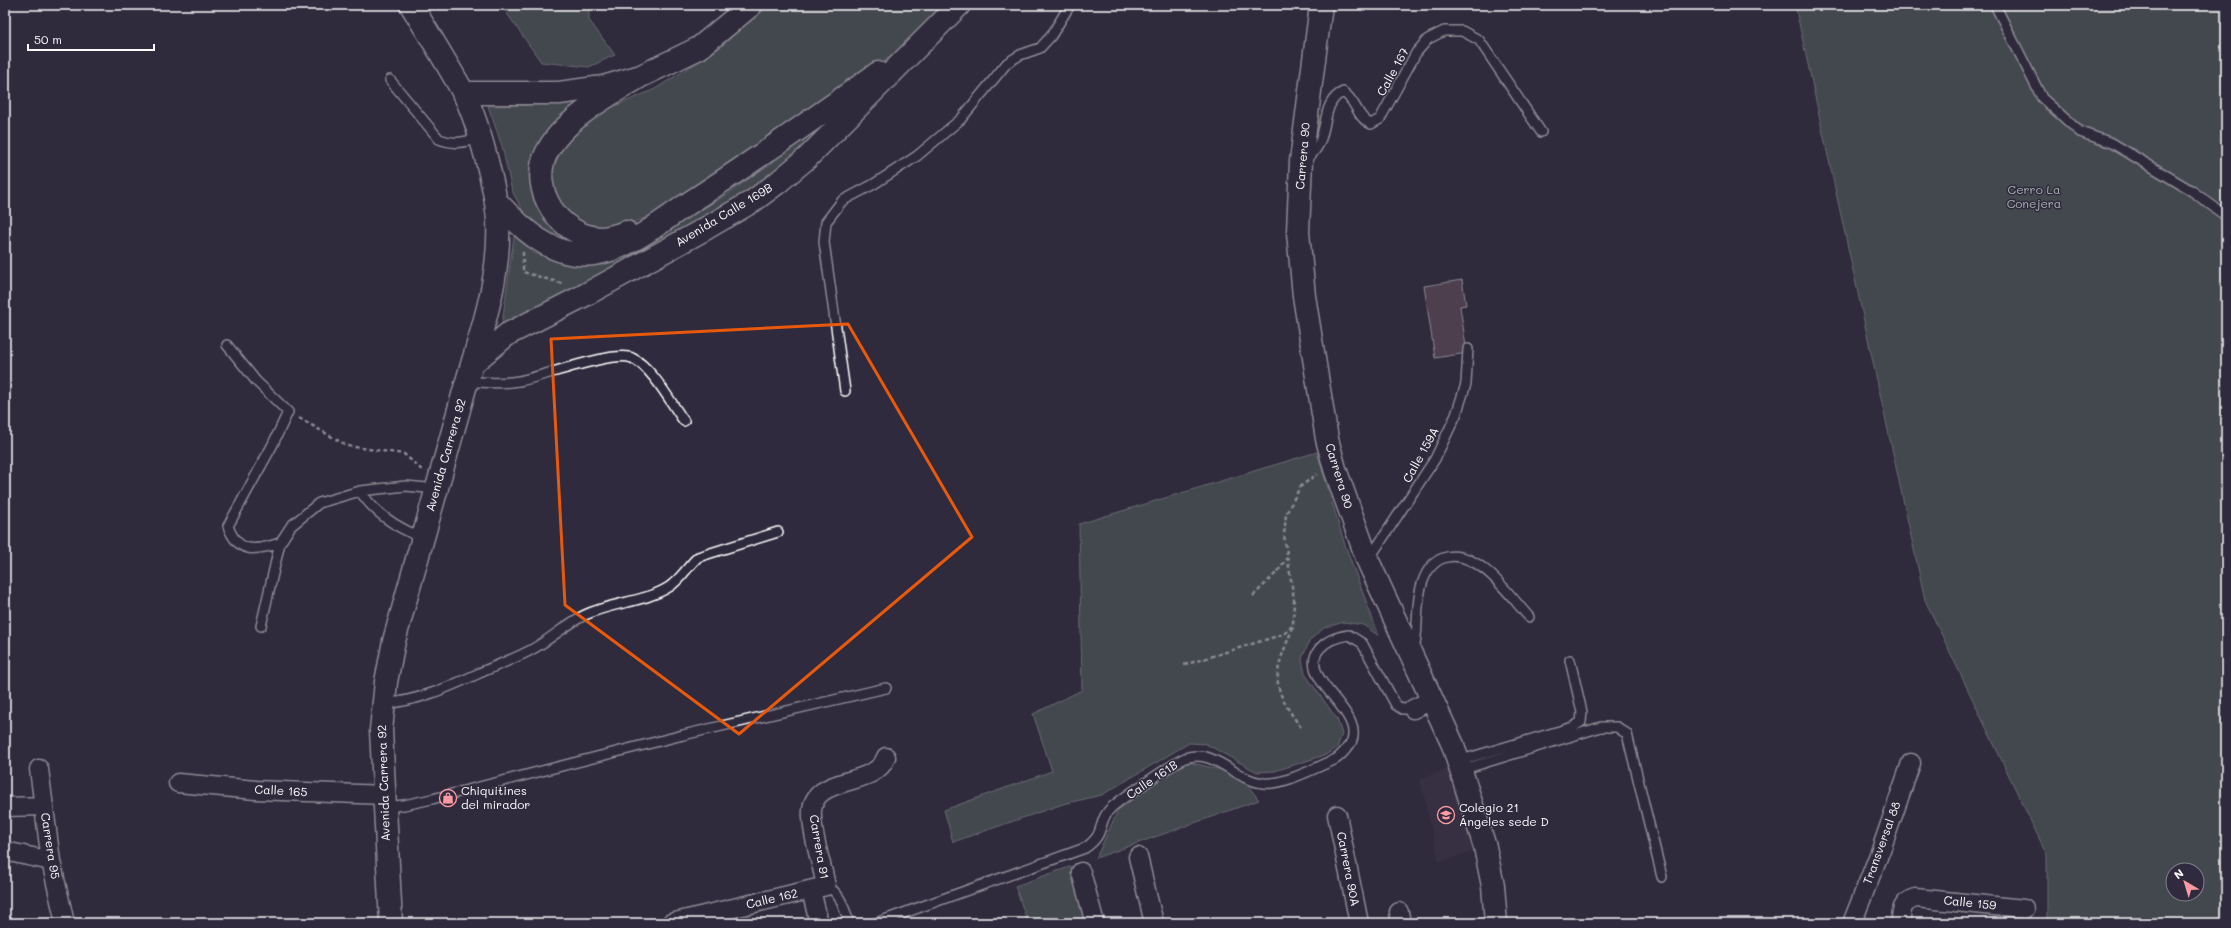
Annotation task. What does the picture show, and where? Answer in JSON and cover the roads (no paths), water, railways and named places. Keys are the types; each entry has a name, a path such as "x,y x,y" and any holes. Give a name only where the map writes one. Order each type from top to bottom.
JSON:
{"main road":[{"name":"Avenida Carrera 92","path":"391,923 381,730 383,704 394,641 470,372 484,330 496,270 498,220 496,201 480,138 463,92 411,5"},
{"path":"714,187 631,230 616,236 600,238 575,231 564,223 551,209 544,196 541,180 541,167 546,153 561,133 582,114 641,76 699,48 751,5"},
{"name":"Avenida Calle 169B","path":"470,372 500,339 523,325 591,292 753,201 807,158 960,5"},
{"name":"Carrera 90","path":"1321,5 1301,161 1298,232 1304,296 1327,439 1333,462 1368,561 1412,658 1422,704 1459,765 1485,847 1493,886 1496,923"},
{"path":"496,201 524,230 548,246 562,250 592,254 610,251 642,234 714,187 930,36"},
{"path":"463,92 579,92 604,87 641,76"}],"street":[{"name":"Carrera 91","path":"819,923 819,888 812,817 815,801 828,787 869,774 879,769 886,757"},
{"name":"Transversal 88","path":"1852,923 1882,847 1911,763"},
{"name":"Carrera 95","path":"39,769 51,861 65,923"},
{"name":"Calle 165","path":"178,783 385,801"},
{"path":"5,807 44,806"},
{"name":"Carrera 90A","path":"1337,815 1359,923"},
{"path":"5,851 51,861"},
{"path":"1138,857 1154,923"},
{"path":"1081,872 1095,923"},
{"name":"Calle 162","path":"671,923 819,888"},
{"name":"Calle 159","path":"1901,923 1900,909 1907,901 1916,898 2024,909"}],"lane":[{"path":"845,391 824,242 826,222 842,201 874,184 917,156 961,119 1007,63 1020,55 1040,48 1051,36 1070,5"},
{"path":"1995,5 2042,98 2080,132 2112,143 2192,191 2226,216"},
{"name":"Calle 167","path":"1301,161 1311,156 1319,148 1330,104 1335,96 1343,92 1351,97 1364,121 1371,124 1380,119 1416,53 1428,39 1444,31 1462,31 1479,40 1541,132"},
{"path":"390,80 440,139 460,143 480,138"},
{"path":"227,344 256,381 288,412 272,446 228,526 233,539 241,546 256,549 280,543"},
{"name":"Calle 159A","path":"1368,561 1435,460 1456,415 1466,384 1468,349"},
{"path":"470,372 493,383 519,381 609,357 631,358 649,372 684,421"},
{"path":"261,626 280,543 291,526 319,503 360,490 438,483"},
{"path":"360,490 366,501 381,515 405,532 423,538"},
{"path":"383,704 402,703 432,694 532,650 568,624 587,614 653,595 681,579 688,566 698,557 778,532"},
{"path":"1412,658 1416,640 1421,585 1428,569 1439,558 1453,556 1469,559 1490,573 1529,617"},
{"name":"Calle 161B","path":"876,923 1085,848 1095,841 1110,809 1184,758 1200,755 1216,760 1251,780 1275,784 1338,758 1351,744 1353,728 1349,717 1319,678 1315,667 1316,654 1322,644 1336,637 1349,635 1362,643 1396,705 1402,709 1422,704"},
{"path":"1459,765 1574,727 1581,722 1582,712 1570,660"},
{"path":"385,801 404,805 432,799 683,735 886,688"},
{"path":"1459,765 1601,727 1616,727 1627,734 1662,877"},
{"path":"819,888 832,889 840,898 849,923"}],"place":[{"name":"Chiquitines del mirador","path":"448,798"},
{"name":"Colegio 21 Ángeles sede D","path":"1446,815"}],"park label":[{"name":"Cerro La Conejera","path":"2034,197"}]}
